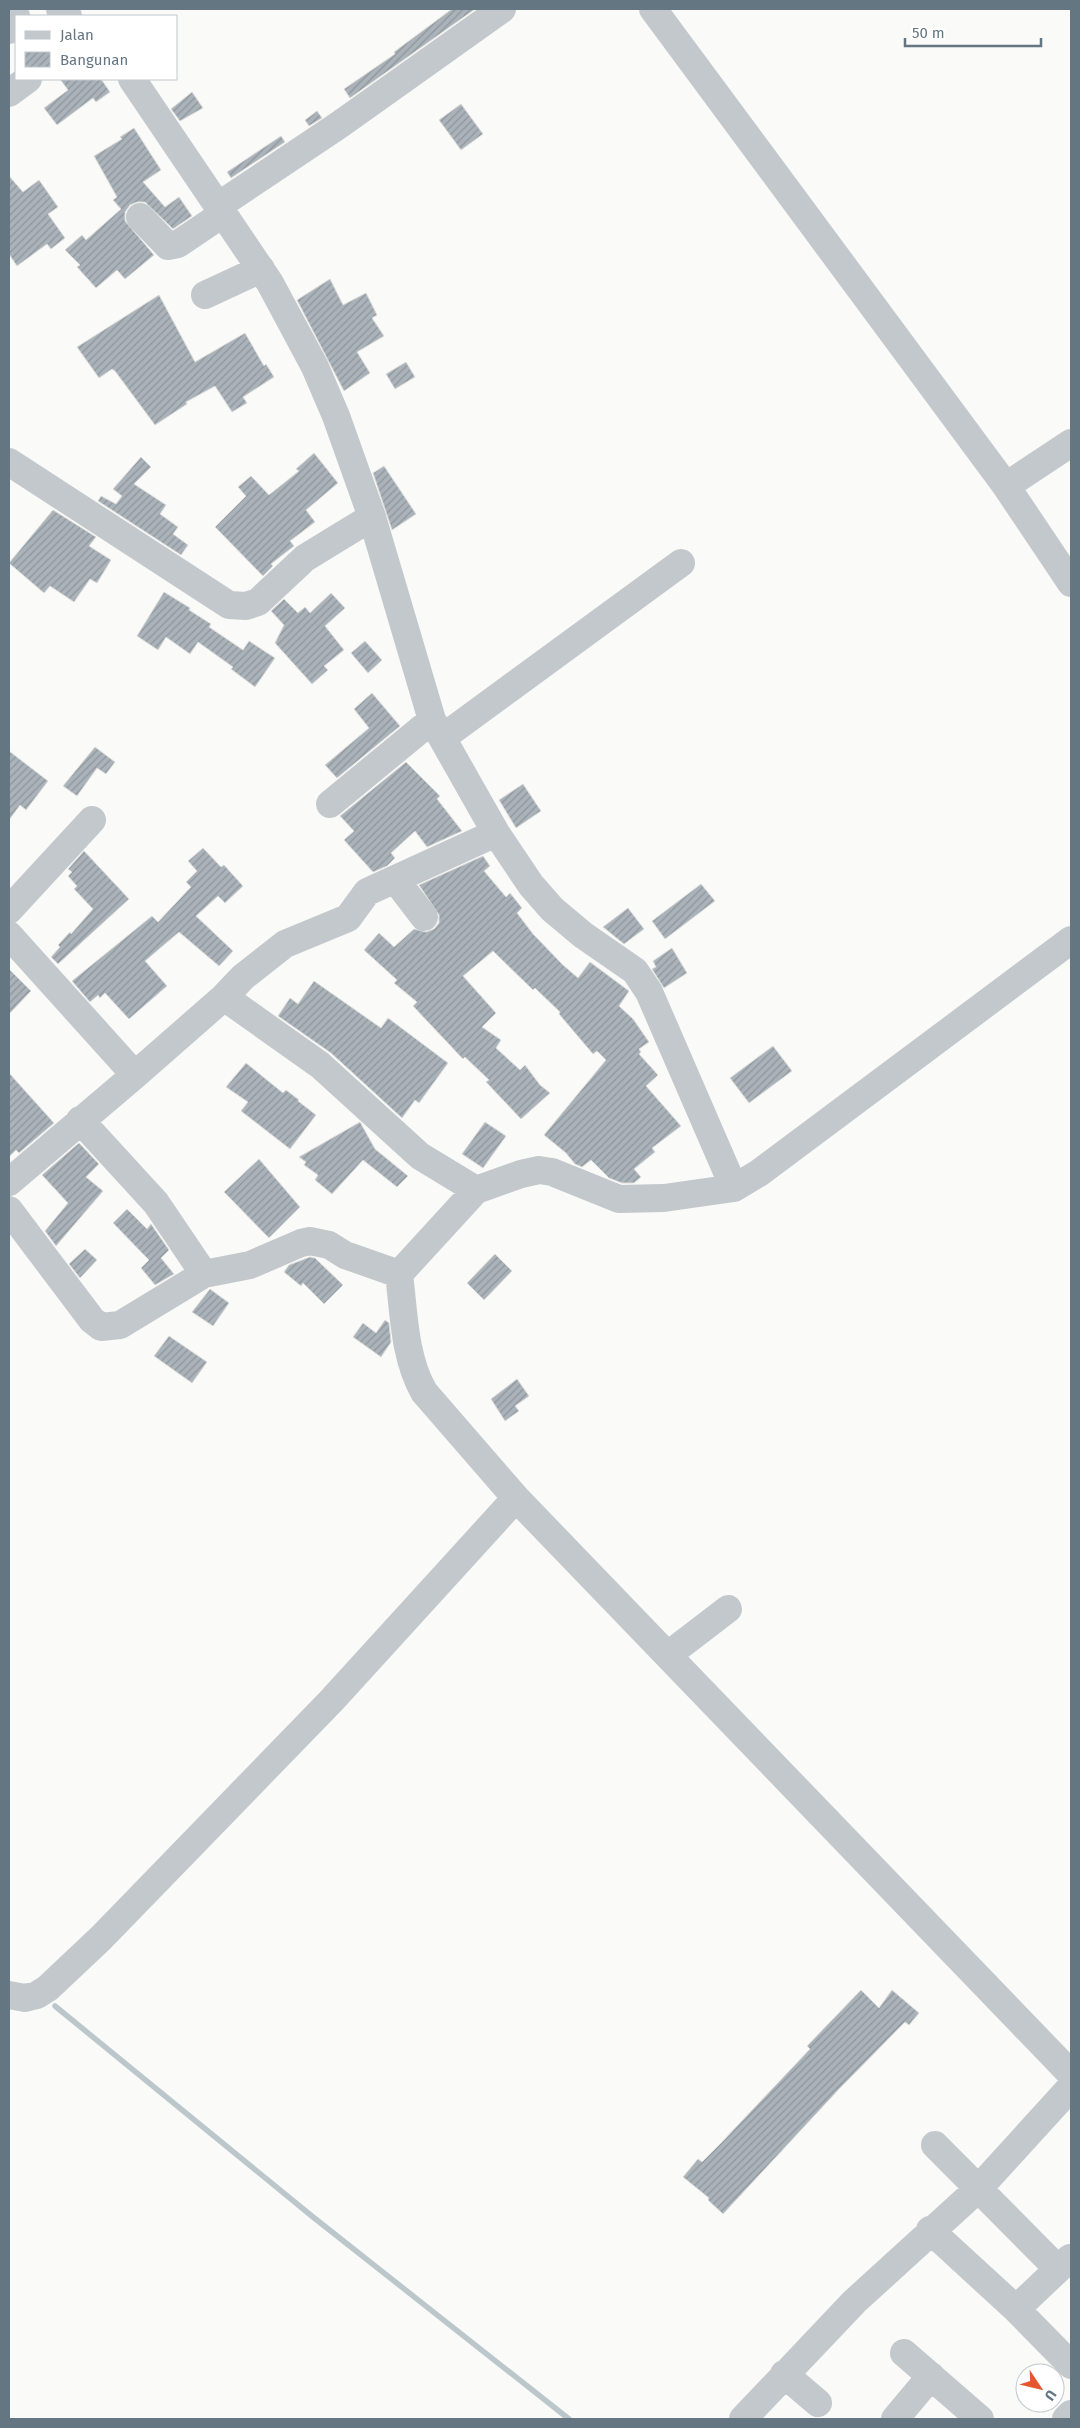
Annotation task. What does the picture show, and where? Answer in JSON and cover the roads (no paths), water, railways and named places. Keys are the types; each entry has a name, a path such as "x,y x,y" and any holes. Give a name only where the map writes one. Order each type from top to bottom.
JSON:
{"street":[{"path":"140,217 168,246 178,244 221,209 502,9"},
{"path":"653,9 1006,486 1071,583"},
{"path":"9,30 15,18"},
{"path":"9,93 27,80"},
{"path":"133,80 261,269 316,367 340,426 372,517 437,729 496,833 531,885 552,909 583,935 635,971 649,992 734,1188"},
{"path":"206,295 261,269"},
{"path":"1006,486 1071,443"},
{"path":"9,462 230,605 246,606 258,602 305,558 372,517"},
{"path":"330,804 437,729 681,564"},
{"path":"9,910 92,820"},
{"path":"9,1182 135,1075 224,997 243,977 285,944 348,918 367,892 496,833"},
{"path":"394,879 424,917"},
{"path":"9,935 135,1075"},
{"path":"1071,940 759,1173 734,1188 664,1198 619,1198 552,1172 539,1170 476,1190 399,1274 408,1350 418,1381 424,1392 516,1498 1071,2074"},
{"path":"224,997 320,1065 420,1156 476,1190"},
{"path":"80,1120 156,1203 204,1274"},
{"path":"9,1210 92,1320 101,1327 120,1324 204,1274 244,1267 289,1246 310,1242 329,1245 345,1255 399,1274"},
{"path":"9,1995 25,1998 37,1995 48,1988 101,1938 332,1700 516,1498"},
{"path":"668,1656 728,1609"},
{"path":"743,2419 854,2302 930,2230 978,2188 1071,2087"},
{"path":"935,2146 978,2188 1065,2263 1016,2309"},
{"path":"930,2230 1016,2309 1071,2365"},
{"path":"904,2353 980,2419"},
{"path":"784,2374 818,2403"},
{"path":"895,2419 931,2376"},
{"path":"1066,2419 1071,2414"}],"waterway":[{"path":"55,2006 313,2217 569,2419"}]}
